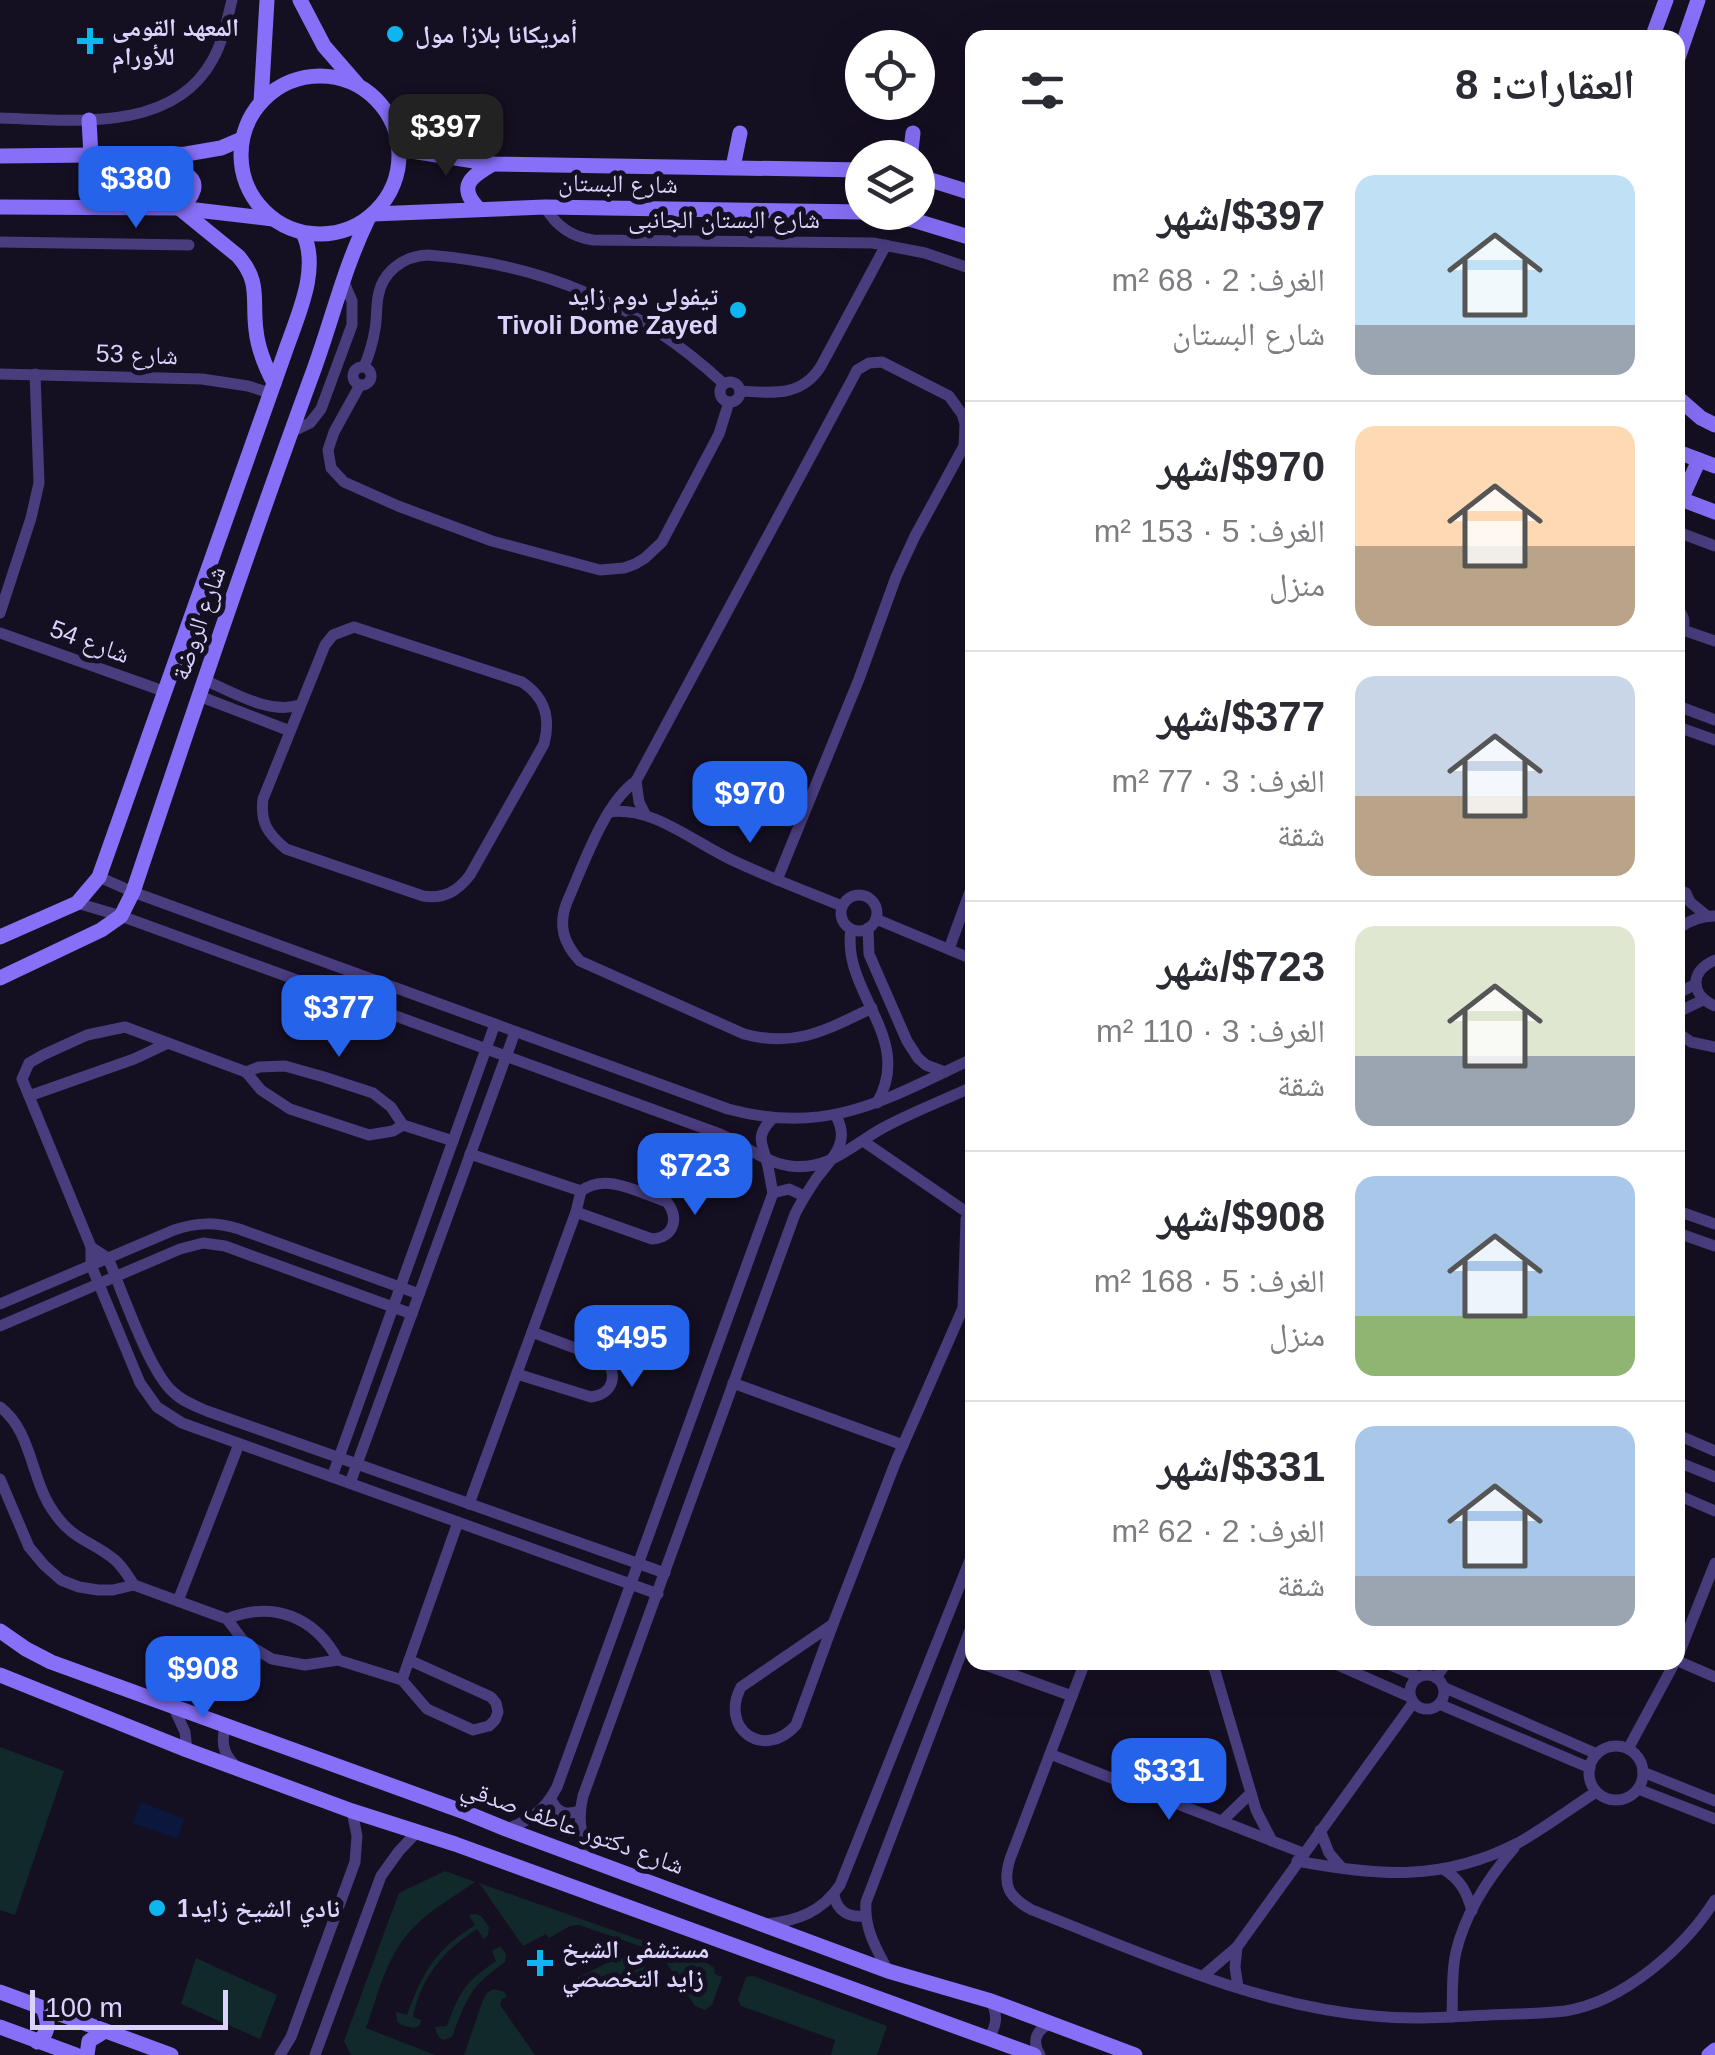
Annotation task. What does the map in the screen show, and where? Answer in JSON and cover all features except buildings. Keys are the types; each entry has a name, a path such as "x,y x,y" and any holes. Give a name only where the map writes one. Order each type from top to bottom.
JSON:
{"street":[{"path":"0,118 89,120 148,110 198,81 214,59 232,0"},
{"path":"261,102 267,0"},
{"path":"0,206 179,208 273,219 303,233 330,234 356,226 388,196 397,173 399,149 392,122 324,46 300,0"},
{"path":"1655,30 1666,0"},
{"path":"1685,36 1698,0"},
{"path":"273,219 256,201 244,178 242,140 251,116 261,102 283,85 310,77 338,78 364,90"},
{"path":"89,120 92,156 108,169 186,175 194,190 190,201 179,208"},
{"path":"733,168 740,133"},
{"path":"912,140 913,133"},
{"path":"0,156 204,152 242,140"},
{"name":"شارع البستان","path":"399,149 493,164 845,170"},
{"path":"479,208 468,194 468,186 471,178 493,164"},
{"path":"935,181 965,191"},
{"name":"شارع البستان","path":"370,216 545,207 845,212"},
{"name":"شارع البستان الجانبى","path":"545,207 568,232 593,240 852,242 924,253 965,268"},
{"path":"179,208 246,265 255,288 254,318 260,352 272,388"},
{"name":"شارع الروضة","path":"0,937 76,903 98,878 272,388 327,275 370,216"},
{"name":"شارع البستان","path":"935,227 965,236"},
{"name":"شارع الروضة","path":"121,916 133,892 314,371 327,275 303,233"},
{"path":"0,242 189,245"},
{"path":"724,384 733,382 740,391 783,393 809,381 886,245"},
{"path":"362,367 374,334 378,298 386,276 405,260 428,256 503,265 588,292 666,336 724,384"},
{"path":"291,432 302,429 316,417 352,325 354,310 327,275"},
{"path":"334,375 358,384 367,384 371,378 370,372 362,367 340,360"},
{"path":"777,880 896,578 964,446 962,414 949,396 882,362 869,363 857,370 636,781 617,798 609,812 562,914 565,940 580,961 744,1034 769,1040 808,1037 872,1008"},
{"name":"شارع 53","path":"0,374 202,378 272,388"},
{"path":"0,613 39,483 35,374"},
{"path":"358,384 328,450 331,468 344,482 492,541 600,570 635,564 662,542 719,434 728,402"},
{"path":"724,384 720,393 728,402 737,400 740,391"},
{"path":"1685,404 1715,426"},
{"path":"1685,491 1707,463"},
{"path":"1685,501 1715,512"},
{"path":"1685,535 1715,546"},
{"path":"354,627 522,682 543,702 548,730 544,744 470,875 462,886 438,898 286,849 272,838 264,826 264,799 300,705 325,645 333,636 354,627"},
{"name":"شارع 54","path":"0,633 166,692"},
{"path":"1685,633 1715,642"},
{"path":"202,688 272,708 300,705"},
{"path":"202,688 290,731"},
{"path":"1685,709 1715,720"},
{"path":"1685,729 1715,740"},
{"path":"636,781 645,814"},
{"path":"609,812 645,814 717,854 842,906"},
{"path":"98,878 728,1110 772,1118 836,1116 877,1104 965,1062"},
{"path":"1685,893 1690,902 1711,916"},
{"path":"872,923 862,930 851,929 842,920 842,906 852,896 866,896 875,906 869,954 912,1050 926,1065 944,1072"},
{"path":"76,903 720,1134 766,1159 791,1166 832,1160 880,1129 965,1090"},
{"path":"949,949 965,905"},
{"path":"0,978 78,942 121,916"},
{"path":"1685,923 1711,916"},
{"path":"872,923 965,955"},
{"path":"851,929 851,957 888,1050 887,1083 877,1104"},
{"path":"1709,1003 1698,993 1696,984 1698,973 1715,960"},
{"path":"1685,990 1696,984"},
{"path":"881,1028 898,1021"},
{"path":"332,1477 494,1024"},
{"path":"404,1125 382,1134 358,1133 280,1104 246,1072 125,1028 86,1035 29,1063 22,1079 92,1248 90,1265 140,1383 147,1396 168,1416 658,1594"},
{"path":"350,1483 515,1032"},
{"path":"1685,1038 1715,1047"},
{"path":"29,1096 166,1044"},
{"path":"246,1072 285,1066 351,1086 382,1100 404,1125 453,1141"},
{"path":"592,1860 582,1836 579,1811 795,1214 841,1144 836,1116"},
{"path":"506,1830 532,1818 558,1788 773,1193 762,1151 762,1133 772,1118"},
{"path":"864,1141 965,1207"},
{"path":"470,1154 581,1191"},
{"path":"469,1504 581,1191 589,1184 611,1182 666,1202 675,1218 668,1234 652,1240 576,1212"},
{"path":"773,1193 789,1189 804,1196"},
{"path":"1685,1213 1715,1224"},
{"path":"0,1304 190,1224 214,1222 419,1294"},
{"path":"1685,1235 1715,1246"},
{"path":"0,1326 192,1244 214,1243 412,1314"},
{"path":"92,1248 108,1258 161,1380 181,1399 665,1573"},
{"path":"832,1624 740,1687 734,1699 734,1713 738,1726 748,1736 774,1740 787,1735 796,1724 903,1444 965,1310"},
{"path":"517,1374 591,1396 600,1396 613,1382 610,1364 602,1358 532,1332"},
{"path":"733,1383 903,1444"},
{"path":"0,1407 12,1416 43,1494 62,1523 115,1560 134,1585 227,1619 245,1643 272,1659 304,1664 338,1660 402,1680 436,1715 473,1730 495,1720 498,1712 491,1697 409,1660"},
{"path":"1685,1438 1715,1451"},
{"path":"178,1601 239,1444"},
{"path":"1685,1465 1715,1477"},
{"path":"0,1479 29,1547 61,1580 98,1590 134,1585"},
{"path":"1685,1498 1715,1510"},
{"path":"402,1680 458,1522"},
{"path":"1685,1640 1715,1563"},
{"path":"766,1924 804,1916 820,1908 840,1886 965,1572"},
{"path":"227,1619 258,1610 290,1617 320,1633 338,1660"},
{"name":"شارع دكتور عاطف صدقي","path":"0,1631 51,1662 888,1970 991,2001 1135,2055"},
{"path":"1685,1663 1715,1676"},
{"path":"888,1970 868,1933 866,1902 966,1670"},
{"path":"998,1670 1072,1696"},
{"path":"1082,1670 1010,1859 1006,1874 1008,1890 1018,1903 1032,1910 1203,1976 1286,2001 1343,2012 1415,2019 1568,2010 1607,1996 1643,1976 1675,1950 1703,1920 1715,1900"},
{"path":"1216,1670 1256,1810 1272,1840"},
{"path":"1348,1670 1423,1709 1434,1708 1442,1699 1440,1683 1444,1670"},
{"path":"1402,1670 1419,1677"},
{"path":"1628,1749 1671,1670"},
{"path":"0,1675 352,1811 988,2039 1037,2055 1036,2036 1050,2024"},
{"path":"1203,1976 1237,1947 1412,1700 1411,1686 1419,1677 1424,1675 1597,1754"},
{"path":"172,1704 185,1732 187,1750"},
{"path":"1439,1704 1590,1768"},
{"path":"226,1724 224,1749 238,1768"},
{"path":"1612,1746 1628,1749 1636,1755 1643,1772 1638,1789 1613,1800 1596,1792 1590,1768 1597,1754 1612,1746"},
{"path":"1050,1754 1272,1840 1300,1857 1346,1870 1384,1874 1443,1868 1486,1856 1518,1842 1596,1792"},
{"path":"1643,1772 1715,1801"},
{"path":"1638,1789 1715,1820"},
{"path":"1222,1821 1251,1793"},
{"path":"551,1799 562,1812 579,1811"},
{"path":"280,2055 291,2037 356,1862 357,1836 352,1811"},
{"path":"1320,1830 1329,1853 1346,1870"},
{"path":"315,2055 381,1876 417,1832"},
{"path":"1452,2017 1456,1952 1492,1875 1518,1842"},
{"path":"1443,1868 1466,1890 1472,1911"},
{"path":"834,1895 844,1912 865,1916"},
{"path":"1237,1947 1238,1987"},
{"path":"0,1992 171,2055"},
{"path":"988,2039 996,2024 991,2001"},
{"path":"38,2042 48,2028 43,2008"},
{"path":"0,2027 76,2055"},
{"path":"88,2055 90,2041 105,2031"},
{"path":"1709,2055 1715,2050"}],"green space":[{"path":"0,1747 64,1771 15,1915 0,1910"},
{"path":"445,1871 475,1882 426,1916 403,1940 384,1976 366,2028 435,2055 351,2055 344,2041 399,1893"},
{"path":"479,1883 709,1964 722,1977 712,2005 705,2010 695,2006 660,1953 579,1925 549,1938 546,1934 523,1946"},
{"path":"476,1914 489,1927 488,1935 484,1939 477,1929 444,1956 428,1977 417,2003 413,2017 421,2020 420,2025 401,2025 396,2012 407,2015 432,1963 475,1925 469,1915"},
{"path":"500,1946 506,1954 505,1962 477,1986 452,2037 443,2040 435,2027 447,2026 464,1989 496,1961 492,1951"},
{"path":"619,1957 642,1964 653,1978 631,1992 618,1987 613,1976 607,1974 585,1991 577,1978"},
{"path":"196,1958 277,1995 260,2039 181,2004"},
{"path":"753,1976 887,2026 877,2055 831,2055 835,2040 741,2006 738,2000 746,1977"},
{"path":"494,1989 504,1992 507,1997 500,2005 535,2055 464,2055 483,2000"}],"water":[{"path":"141,1802 184,1819 178,1839 133,1823"}],"place":[{"name":"أمريكانا بلازا مول","path":"395,34"},
{"name":"المعهد القومى للأورام","path":"90,41"},
{"name":"تيفولى دوم زايد Tivoli Dome Zayed","path":"738,310"},
{"name":"نادي الشيخ زايد1","path":"157,1908"},
{"name":"مستشفى الشيخ زايد التخصصي","path":"540,1963"}]}
